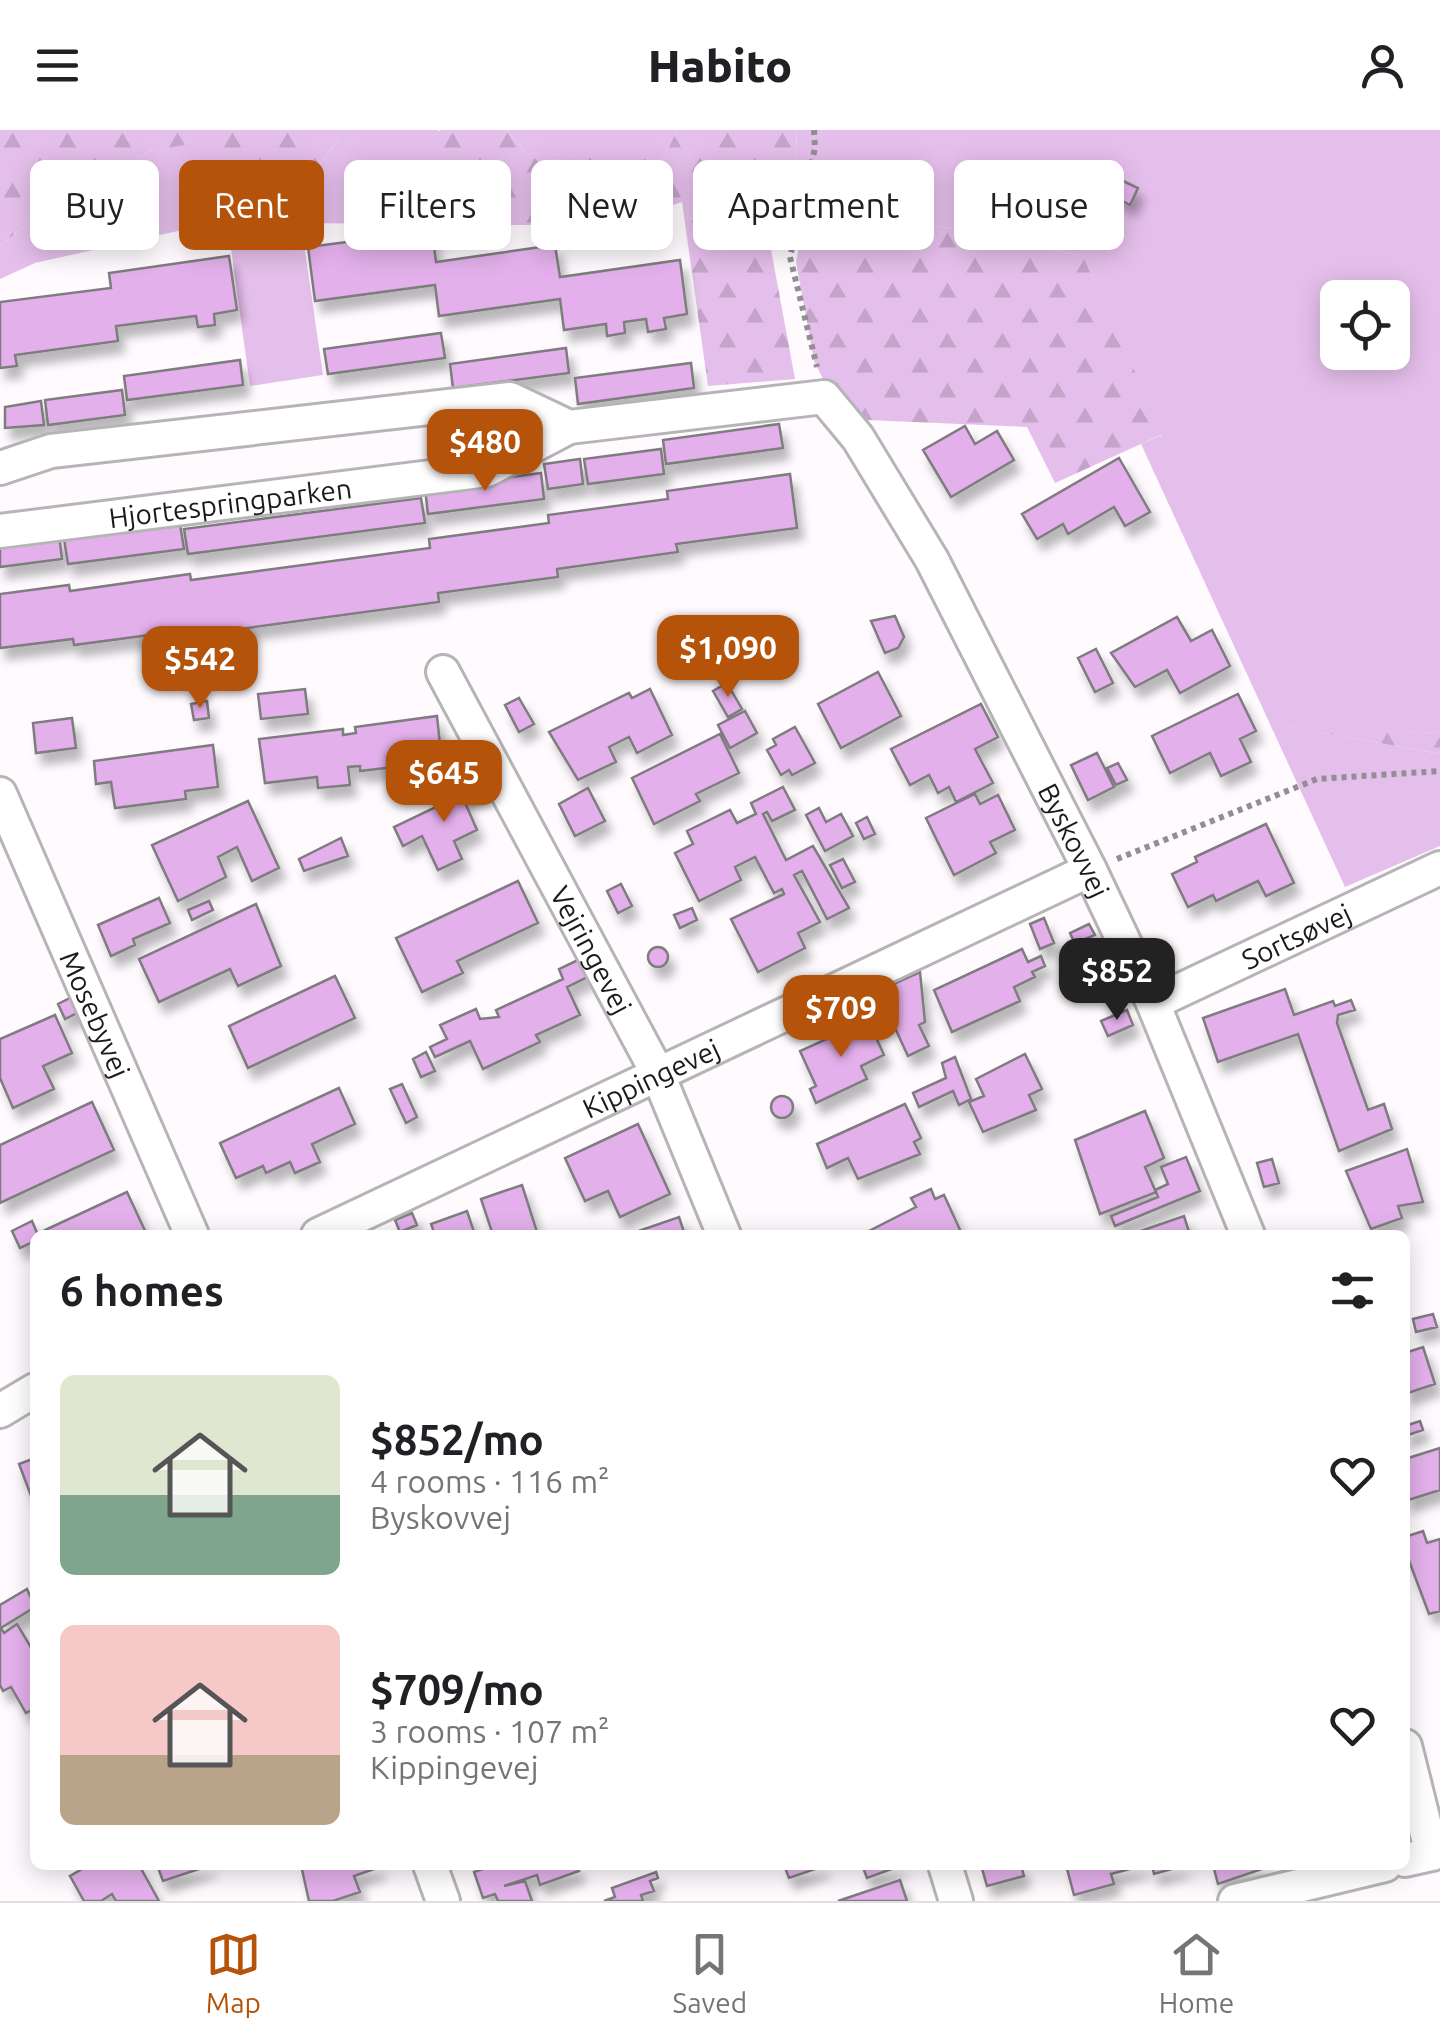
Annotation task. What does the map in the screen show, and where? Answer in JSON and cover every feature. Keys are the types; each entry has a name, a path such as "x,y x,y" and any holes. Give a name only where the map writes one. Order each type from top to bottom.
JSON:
{"street":[{"name":"Hjortespringparken","path":"0,531 487,470 569,427 824,397"},
{"name":"Byskovvej","path":"824,397 858,438 932,560 1090,870 1153,1003 1246,1230"},
{"path":"0,468 51,451 510,399 569,427"},
{"name":"Vejringevej","path":"443,672 657,1072 722,1230"},
{"name":"Mosebyvej","path":"0,794 190,1230"},
{"name":"Sortsøvej","path":"1153,1003 1440,868"},
{"name":"Kippingevej","path":"328,1230 1090,870"},
{"path":"0,1411 30,1393"},
{"path":"1410,1789 1418,1857"},
{"path":"432,1870 443,1901"},
{"path":"947,1870 956,1901"},
{"path":"1234,1901 1364,1870"}],"path":[{"path":"814,130 815,148 790,258 824,397"},
{"path":"1090,870 1317,779 1440,772"}],"green space":[{"path":"0,130 345,130 323,160 238,160 210,140 148,152 134,160 30,160 30,222 0,246"},
{"path":"345,130 438,130 457,160 344,160 344,223 324,223 323,160"},
{"path":"441,130 507,130 527,153 663,160 531,160 531,225 511,225 511,160 453,160 435,134"},
{"path":"507,130 677,130 663,160 527,153"},
{"path":"677,130 797,130 796,160 693,160 693,250 771,250 795,379 708,386 682,202 673,205 673,160 663,160"},
{"path":"797,130 1440,130 1440,733 1281,725 1440,754 1440,846 1345,887 1141,444 1162,435 1083,256 1054,250 1124,250 1124,160 954,160 954,229 934,225 934,160 796,160"},
{"path":"210,139 239,160 179,160 179,231 159,235 159,160 134,160 148,152"},
{"path":"30,222 30,250 93,250 35,263 0,279 0,246"},
{"path":"934,225 954,229 954,250 1054,250 1083,256 1163,434 1055,483 1027,427 843,419 814,361 796,262 798,250 934,250"},
{"path":"231,250 305,250 323,375 250,386"},
{"path":"1269,723 1440,733 1440,754"}],"building":[{"path":"1124,181 1138,188 1130,205 1124,202"},
{"path":"344,242 344,250 434,250 436,262 531,248 556,250 560,277 680,260 687,314 664,318 666,329 648,332 646,319 624,322 625,333 607,336 606,324 564,330 560,299 439,316 435,285 315,301 308,250 324,250 324,245"},
{"path":"229,256 237,310 214,314 215,325 198,327 196,316 116,326 118,341 15,355 17,366 0,368 0,302 111,288 109,273"},
{"path":"441,333 445,358 328,374 324,349"},
{"path":"566,348 569,373 453,388 450,364"},
{"path":"240,360 243,385 127,400 124,376"},
{"path":"691,363 694,388 578,404 575,378"},
{"path":"122,390 125,415 48,425 45,400"},
{"path":"41,401 44,425 5,428 5,407"},
{"path":"779,424 783,448 666,464 663,440"},
{"path":"965,426 975,444 997,431 1014,460 951,497 923,450"},
{"path":"661,449 664,474 588,484 584,459"},
{"path":"1119,458 1150,512 1125,526 1114,507 1068,534 1063,524 1037,539 1022,514"},
{"path":"580,459 583,484 548,489 544,464"},
{"path":"541,473 544,499 428,514 425,489"},
{"path":"790,474 797,528 676,544 678,552 557,569 558,577 438,593 439,602 196,635 195,629 74,645 73,639 0,648 0,594 69,585 70,591 190,574 191,580 430,548 429,539 549,523 548,515 668,499 667,491"},
{"path":"421,498 425,523 188,554 184,529"},
{"path":"180,524 184,549 68,564 64,539"},
{"path":"59,534 62,559 0,567 0,542"},
{"path":"895,616 904,637 898,648 885,653 871,621"},
{"path":"1177,617 1191,641 1212,630 1230,666 1180,693 1167,670 1135,687 1111,653"},
{"path":"1096,649 1113,683 1095,692 1078,658"},
{"path":"878,672 901,716 841,748 818,704"},
{"path":"727,683 742,709 728,717 713,691"},
{"path":"305,689 308,714 261,719 258,694"},
{"path":"650,689 672,735 637,753 629,737 609,747 616,762 578,780 549,732 629,693 632,698"},
{"path":"1238,694 1256,731 1240,739 1251,762 1221,776 1210,753 1170,773 1152,736"},
{"path":"519,698 534,724 519,732 505,705"},
{"path":"207,701 209,718 194,720 191,704"},
{"path":"981,704 998,737 975,749 993,783 956,802 949,787 938,793 929,775 910,785 891,749"},
{"path":"745,711 757,733 730,748 718,725"},
{"path":"437,716 441,754 472,750 474,769 414,776 412,765 360,771 360,766 348,767 350,785 318,788 317,777 265,783 259,739 343,729 343,735 356,733 355,727"},
{"path":"72,718 76,748 36,753 33,723"},
{"path":"795,727 815,763 792,775 789,770 781,775 767,750 776,745 773,739"},
{"path":"720,734 739,773 696,794 700,801 654,824 632,778"},
{"path":"213,745 218,787 185,791 186,799 115,808 111,782 96,784 94,761"},
{"path":"1097,753 1114,787 1088,800 1071,765"},
{"path":"1118,763 1127,780 1116,785 1107,768"},
{"path":"478,773 485,788 463,798 477,830 454,841 462,859 438,870 422,836 403,846 394,827 461,795 456,784"},
{"path":"783,787 795,810 772,821 767,812 763,814 786,860 813,846 849,908 827,919 802,871 794,875 820,922 798,933 805,948 758,972 731,919 784,894 782,889 774,893 755,857 735,867 741,880 699,901 675,853 693,844 687,831 730,810 737,823 756,814 751,803"},
{"path":"588,788 605,821 575,836 559,804"},
{"path":"975,794 980,804 998,795 1015,830 990,842 996,853 954,875 926,818"},
{"path":"248,801 279,868 252,881 237,847 218,857 226,877 178,901 152,845"},
{"path":"819,808 826,822 841,814 853,836 825,851 806,815"},
{"path":"867,817 875,834 864,839 856,823"},
{"path":"1266,824 1294,883 1266,896 1258,881 1216,901 1213,895 1188,907 1172,874 1197,862 1195,857"},
{"path":"341,838 348,856 304,871 299,859"},
{"path":"843,859 855,882 842,888 830,865"},
{"path":"518,881 538,923 457,961 463,973 422,992 396,938"},
{"path":"621,884 632,906 618,913 607,891"},
{"path":"159,898 170,923 133,939 135,945 111,956 98,925"},
{"path":"209,901 213,910 192,920 188,910"},
{"path":"256,904 281,966 238,986 230,969 159,1002 139,959"},
{"path":"692,908 697,920 680,928 674,915"},
{"path":"1044,918 1054,943 1040,949 1030,924"},
{"path":"1089,924 1095,935 1083,940 1086,946 1078,950 1070,933"},
{"path":"658,947 668,957 658,967 648,957"},
{"path":"1022,949 1028,962 1041,956 1045,966 1032,972 1035,977 1014,987 1020,1001 952,1032 934,990"},
{"path":"580,959 588,977 567,987 580,1015 536,1035 540,1042 483,1069 470,1041 435,1057 430,1047 447,1039 440,1025 476,1009 480,1019 499,1017 496,1010 563,979 559,969"},
{"path":"920,972 925,1022 919,1025 929,1046 908,1056 878,991"},
{"path":"335,976 355,1018 248,1068 229,1026"},
{"path":"1285,989 1294,1015 1333,1001 1335,1006 1351,1000 1355,1010 1338,1015 1337,1023 1368,1110 1384,1104 1392,1129 1339,1151 1298,1034 1218,1062 1203,1018"},
{"path":"76,995 83,1010 65,1019 58,1004"},
{"path":"1127,1010 1133,1025 1108,1036 1101,1021"},
{"path":"55,1015 72,1053 43,1066 54,1089 13,1108 0,1078 0,1039"},
{"path":"868,1020 884,1055 861,1066 867,1079 816,1103 810,1089 816,1086 800,1051"},
{"path":"426,1052 435,1071 421,1077 413,1059"},
{"path":"1025,1054 1042,1089 1029,1095 1036,1110 983,1132 969,1102 984,1096 976,1079"},
{"path":"955,1057 971,1099 959,1105 953,1091 919,1107 913,1093 946,1078 942,1063"},
{"path":"402,1084 417,1117 406,1123 390,1089"},
{"path":"339,1088 355,1124 312,1144 320,1162 295,1173 290,1162 266,1173 263,1166 236,1178 220,1143"},
{"path":"778,1096 786,1096 793,1107 786,1118 778,1118 771,1111 771,1103"},
{"path":"92,1102 114,1150 0,1203 0,1145"},
{"path":"905,1104 921,1138 914,1142 920,1154 858,1179 848,1158 827,1168 817,1144"},
{"path":"1145,1111 1164,1158 1145,1167 1155,1190 1168,1184 1161,1167 1186,1157 1200,1191 1115,1226 1111,1216 1158,1197 1156,1192 1100,1214 1075,1140"},
{"path":"638,1124 670,1194 620,1217 608,1191 585,1201 565,1158"},
{"path":"1407,1149 1423,1202 1398,1206 1402,1218 1371,1229 1346,1171"},
{"path":"1272,1159 1279,1183 1264,1187 1257,1163"},
{"path":"522,1185 536,1230 491,1230 481,1199"},
{"path":"931,1189 935,1199 944,1195 960,1230 871,1230 916,1207 911,1198"},
{"path":"127,1192 145,1230 45,1230"},
{"path":"467,1211 473,1230 433,1230 431,1224"},
{"path":"412,1213 417,1225 399,1230 395,1220"},
{"path":"1184,1216 1188,1230 1143,1230"},
{"path":"679,1217 683,1230 641,1230"},
{"path":"32,1221 36,1230 30,1230 30,1243 20,1248 12,1231"},
{"path":"1433,1314 1437,1327 1416,1332 1413,1319"},
{"path":"1423,1347 1435,1384 1410,1392 1410,1351"},
{"path":"1420,1421 1423,1430 1410,1434 1410,1424"},
{"path":"1440,1448 1440,1490 1410,1499 1410,1457"},
{"path":"30,1460 30,1493 19,1464"},
{"path":"1423,1531 1427,1543 1440,1539 1440,1611 1429,1614 1410,1563 1410,1535"},
{"path":"27,1589 30,1596 30,1610 1,1628 4,1633 17,1624 30,1646 30,1711 26,1713 11,1687 3,1691 0,1685 0,1605"},
{"path":"80,1870 142,1870 159,1901 116,1901 112,1894 101,1901 84,1901 70,1876"},
{"path":"159,1870 196,1870 163,1881"},
{"path":"302,1870 371,1870 354,1876 360,1892 333,1901 309,1901"},
{"path":"786,1870 812,1870 789,1878"},
{"path":"864,1870 889,1870 867,1878"},
{"path":"982,1870 1022,1870 1024,1876 987,1886"},
{"path":"1067,1870 1126,1870 1111,1874 1114,1884 1074,1895"},
{"path":"1214,1870 1259,1870 1218,1884"},
{"path":"579,1871 540,1885 537,1875 504,1886 525,1881 532,1901 498,1901 495,1894 483,1898 474,1872"},
{"path":"656,1872 658,1878 650,1881 654,1891 641,1895 643,1901 604,1901 615,1897 612,1888"},
{"path":"900,1880 907,1901 838,1901"}]}
